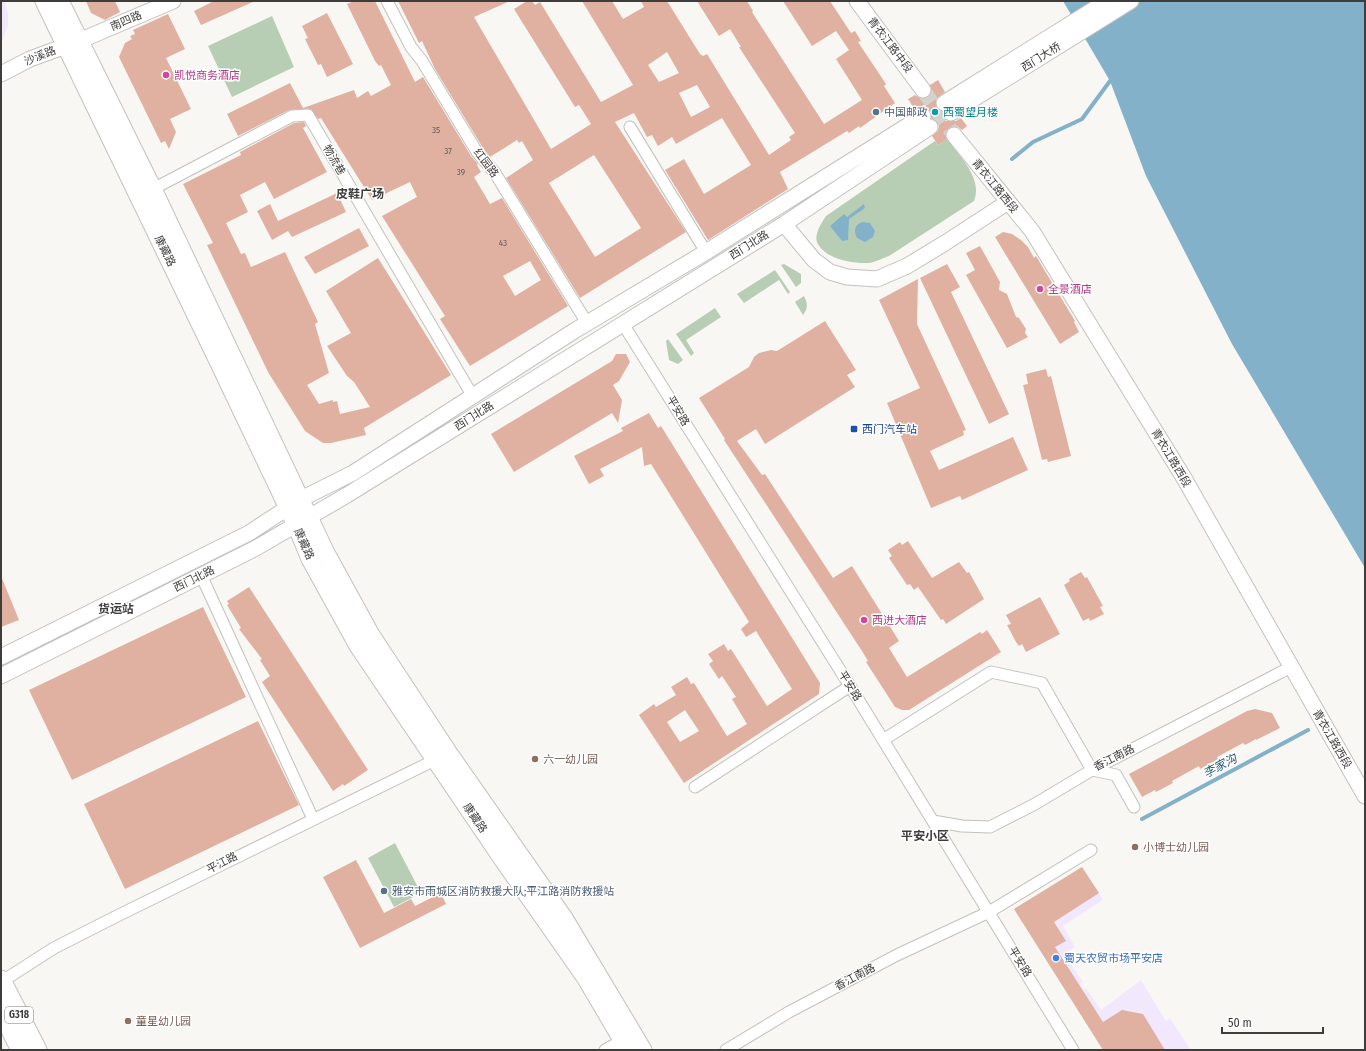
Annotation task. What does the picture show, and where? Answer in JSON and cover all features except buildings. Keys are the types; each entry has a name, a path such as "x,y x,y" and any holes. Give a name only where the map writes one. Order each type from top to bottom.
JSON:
{"highway":[{"name":"G318","path":"1,981 37,1050"},
{"name":"G318","path":"1,1010 21,1050"}],"main road":[{"name":"康藏路","path":"44,1 72,44 153,189 294,504"},
{"name":"康藏路","path":"60,1 72,44 180,280 303,521 310,559 358,646 564,918 643,1050"},
{"name":"南四路","path":"72,44 173,1"},
{"name":"青衣江路中段","path":"857,1 923,90"},
{"name":"西门大桥","path":"1107,1 947,108 1131,1"},
{"name":"沙溪路","path":"1,74 30,59 72,44"},
{"name":"西门北路","path":"1,657 249,533 294,504 353,473 587,322 927,121 784,224 303,521 256,548 1,676"},
{"name":"青衣江路西段","path":"954,135 1032,231 1184,478 1365,796"},
{"path":"784,224 814,260 830,272 847,277 877,279 907,266 1008,202"},
{"name":"康藏路","path":"442,756 585,977 626,1045"}],"street":[{"name":"红园路","path":"388,1 411,47 422,61 477,152 495,174 587,322"},
{"name":"物流巷","path":"153,189 292,116 311,113 472,395"},
{"path":"630,127 706,252"},
{"name":"平安路","path":"623,324 850,686 1073,1050"},
{"path":"201,575 312,819"},
{"name":"香江南路","path":"933,821 962,826 990,827 1035,804 1092,770 1291,667"},
{"path":"883,740 991,672 1042,682 1092,770 1116,775 1134,807"},
{"path":"695,786 850,686"},
{"name":"平江路","path":"1,981 54,948 442,756"},
{"name":"香江南路","path":"726,1050 789,1012 876,966 988,912 1091,850"},
{"path":"605,1050 626,1045"}],"shaded area":[{"path":"1,1 4,1 8,13 8,26 1,44"},
{"name":"蜀天农贸市场平安店","path":"1082,867 1103,900 1063,926 1075,947 1064,954 1083,982 1080,985 1083,990 1086,988 1101,1010 1141,980 1166,1021 1170,1018 1191,1050 1103,1050 1014,909"}],"green space":[{"path":"272,16 294,67 232,97 208,46"},
{"path":"947,139 964,160 973,176 976,192 974,201 889,256 874,262 855,263 847,261 826,253 821,248 816,239 819,228 826,216 935,141 938,145"},
{"path":"784,264 801,274 801,283 796,287 781,265"},
{"path":"775,270 790,292 788,294 779,280 744,303 737,294"},
{"path":"804,296 807,306 803,315 795,302"},
{"path":"715,308 721,317 686,340 694,353 691,356 676,334"},
{"path":"668,339 683,360 678,364 669,360 666,341"},
{"path":"395,843 421,893 394,907 368,858"}],"water":[{"path":"1063,1 1365,1 1365,568 1232,344 1146,176 1110,81"},
{"path":"864,204 865,208 849,219 848,240 842,241 830,226 844,214 847,217"},
{"path":"863,222 870,223 875,231 873,237 865,242 857,238 855,232 858,224"}],"waterway":[{"path":"1012,159 1033,142 1082,119 1110,81"},
{"name":"李家沟","path":"1142,819 1308,730"}],"tunnel":[{"path":"923,90 954,135"}],"place":[{"name":"凯悦商务酒店","path":"166,75"},
{"name":"中国邮政","path":"876,112"},
{"name":"西蜀望月楼","path":"935,112"},
{"name":"全景酒店","path":"1040,289"},
{"name":"西门汽车站","path":"854,429"},
{"name":"西进大酒店","path":"864,620"},
{"name":"六一幼儿园","path":"535,759"},
{"name":"小博士幼儿园","path":"1135,847"},
{"name":"雅安市雨城区消防救援大队;平江路消防救援站","path":"384,891"},
{"name":"蜀天农贸市场平安店","path":"1056,958"},
{"name":"童星幼儿园","path":"128,1021"}],"district":[{"name":"皮鞋广场","path":"360,194"},
{"name":"货运站","path":"116,609"},
{"name":"平安小区","path":"925,836"}]}
